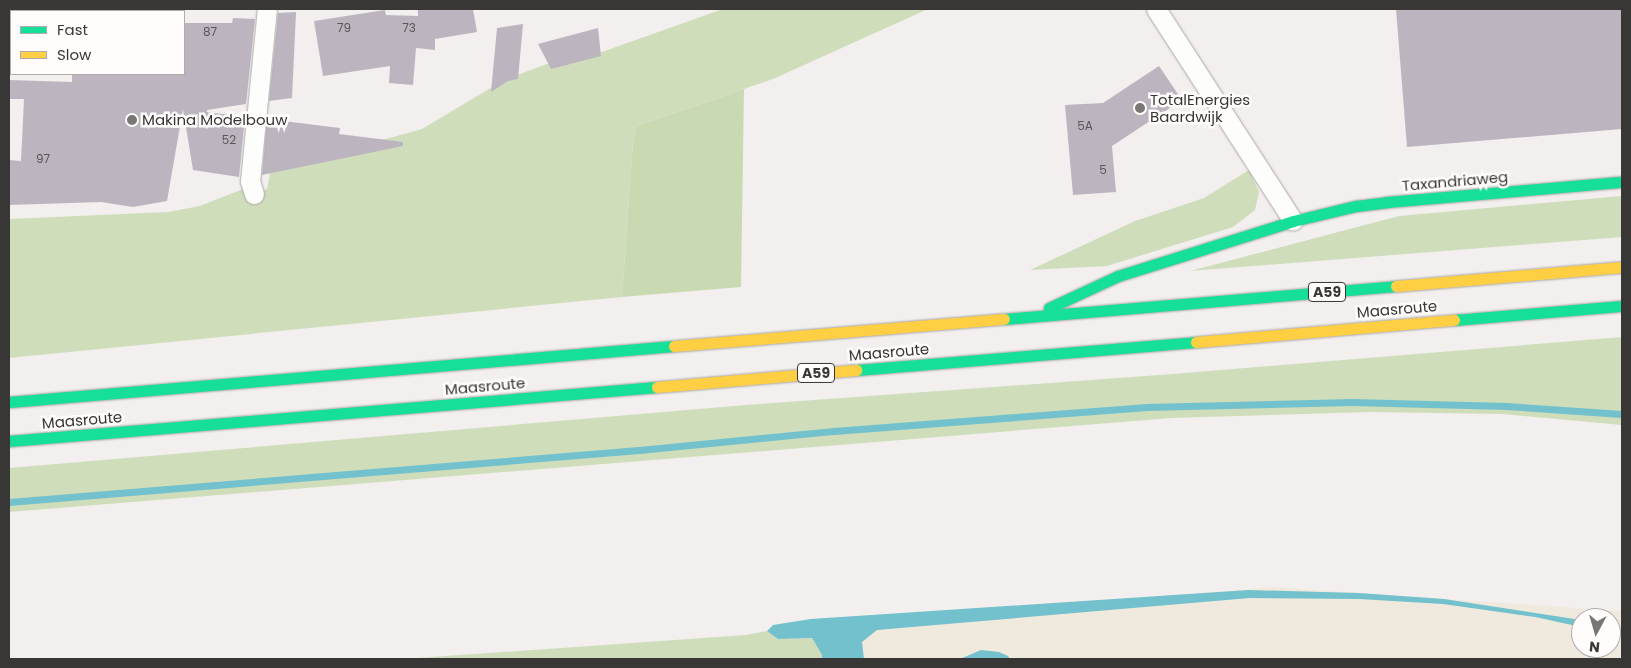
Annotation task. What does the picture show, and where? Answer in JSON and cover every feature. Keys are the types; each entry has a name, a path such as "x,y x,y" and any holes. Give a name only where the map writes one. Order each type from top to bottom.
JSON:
{"main road":[{"name":"Taxandriaweg","path":"1293,221 1356,206 1387,202 1622,182"},
{"name":"A59","path":"1031,316 1118,276 1293,221"},
{"name":"Maasroute","path":"9,402 1622,267"},
{"name":"Maasroute","path":"9,441 1622,306"}],"street":[{"path":"59,10 84,9"},
{"path":"254,194 250,182 267,9"},
{"path":"1156,9 1293,221"}],"shaded area":[{"path":"1273,587 1578,608 1571,608 1571,658 1621,658 1622,611 1622,659 817,659 823,627"}],"green space":[{"path":"723,9 928,9 773,79 637,126 633,141 622,297 9,358 9,219 168,212 200,206 248,187 247,199 267,189 271,168 339,147 386,139 422,129 504,80 563,58 599,53"},
{"path":"744,89 741,287 622,297 633,141 637,126"},
{"path":"1249,170 1259,192 1255,210 1233,227 1107,266 1030,270 1135,221 1204,198"},
{"path":"1622,196 1622,237 1190,271 1399,216"},
{"path":"1622,337 1622,425 1503,414 1369,412 1172,418 9,512 9,468 746,405 1173,374"},
{"path":"767,631 778,639 812,638 822,655 822,659 403,659 746,635"}],"water":[{"path":"1249,590 1359,593 1444,599 1571,618 1571,625 1535,617 1443,604 1359,599 1250,598 877,630 862,642 864,659 822,659 822,655 812,638 778,639 767,631 773,625 811,619"},
{"path":"981,650 999,652 1010,659 960,659"}],"building":[{"path":"418,9 473,9 477,32 435,39 435,50 416,48 413,85 389,83 390,66 323,76 314,21 385,10 386,15 418,16"},
{"path":"1396,9 1622,9 1622,129 1407,147"},
{"path":"296,12 292,98 269,101 278,13"},
{"path":"233,18 255,19 246,104 207,110 207,112 245,117 239,177 193,170 183,109 167,201 133,207 101,202 9,205 9,160 21,161 24,99 9,99 9,80 72,82 72,75 185,75 185,23 232,23"},
{"path":"523,24 518,79 508,81 491,92 497,28"},
{"path":"598,28 601,56 551,69 538,44"},
{"path":"1159,66 1182,100 1112,146 1116,192 1073,195 1065,105 1103,103"},
{"path":"267,119 340,128 339,134 403,142 403,146 262,175"}],"waterway":[{"path":"9,502 639,450 834,431 1147,407 1352,402 1506,406 1622,414"}],"traffic: fast":[{"path":"1293,221 1356,206 1387,202 1622,182"},
{"path":"1049,308 1118,276 1293,221"},
{"path":"1004,319 1396,286"},
{"path":"1454,320 1622,306"},
{"path":"856,370 1196,342"},
{"path":"9,402 674,346"},
{"path":"9,441 657,387"}],"traffic: slow":[{"path":"1396,286 1622,267"},
{"path":"674,346 1004,319"},
{"path":"1196,342 1454,320"},
{"path":"657,387 856,370"}],"place":[{"name":"TotalEnergies Baardwijk","path":"1140,108"},
{"name":"Makina Modelbouw","path":"132,120"}]}
